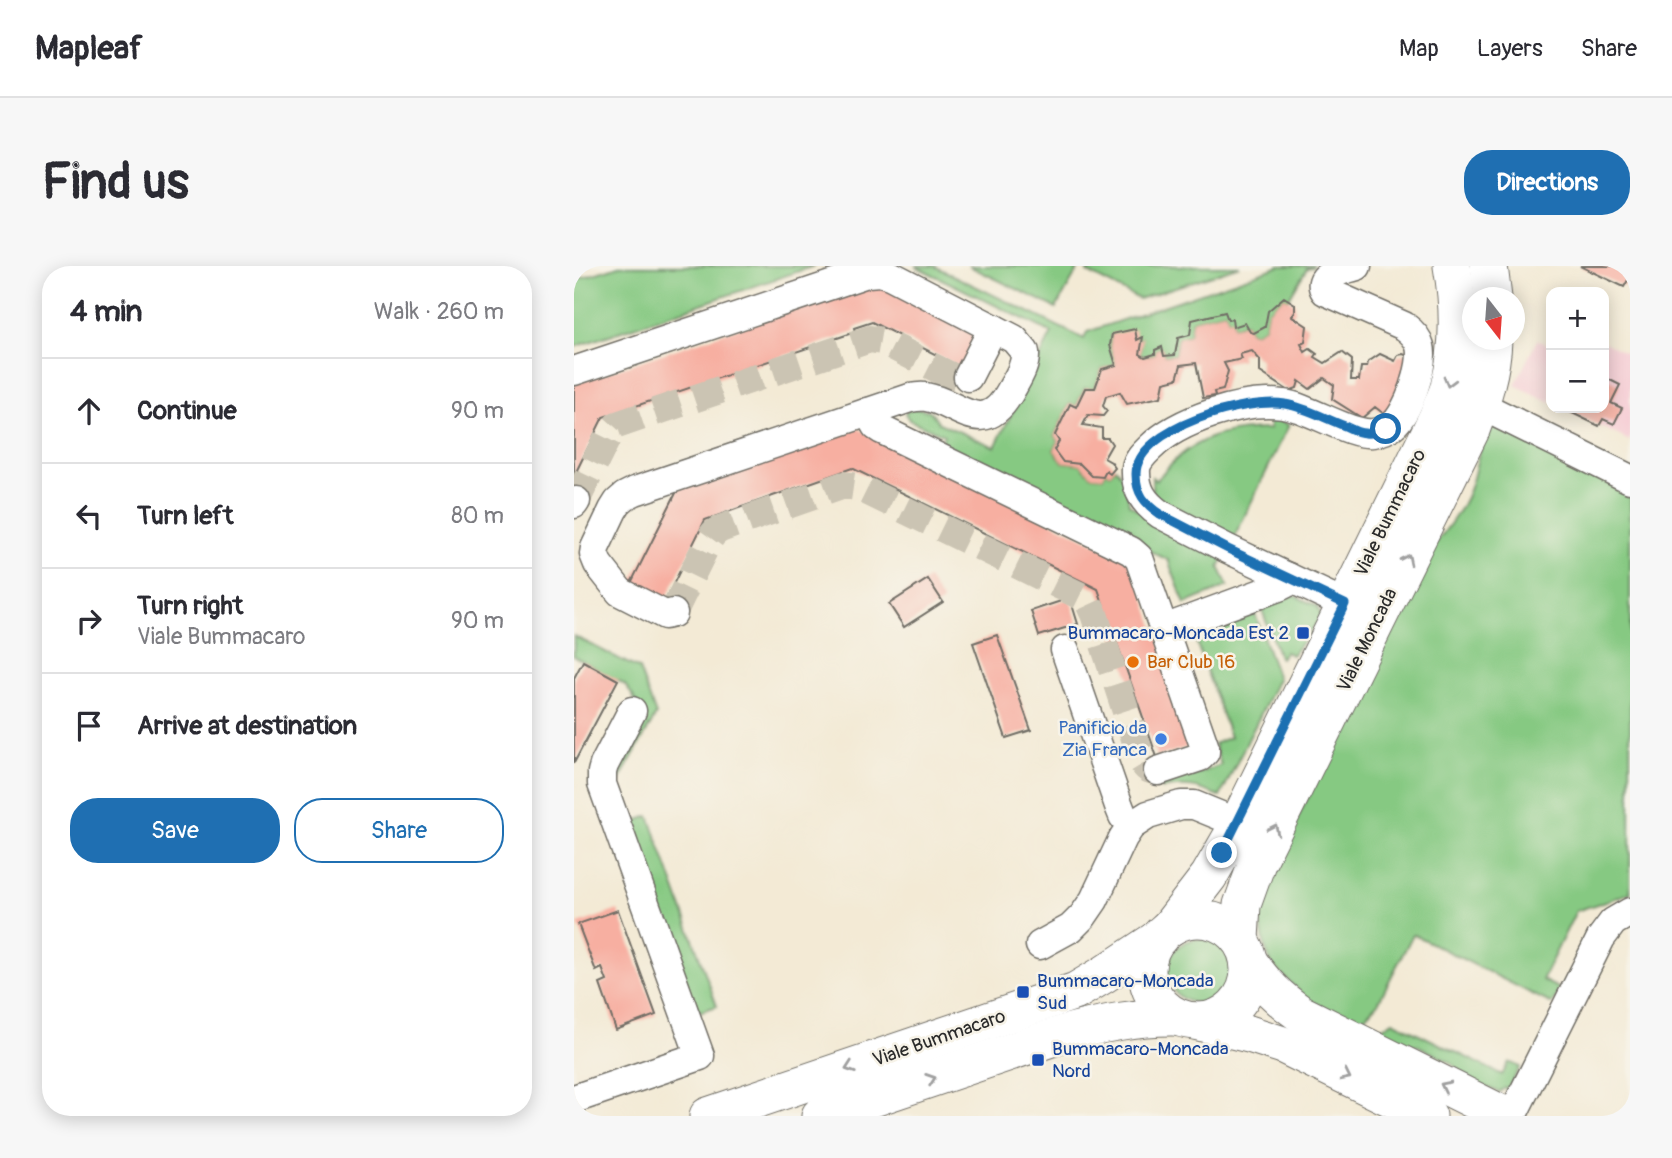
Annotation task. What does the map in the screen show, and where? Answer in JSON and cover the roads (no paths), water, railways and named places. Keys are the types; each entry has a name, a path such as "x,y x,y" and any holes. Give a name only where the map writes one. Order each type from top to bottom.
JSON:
{"main road":[{"name":"Viale Bummacaro","path":"708,1116 1076,991 1164,933 1209,876 1230,838 1437,418 1449,387 1456,355 1458,313 1452,266"},
{"path":"1489,266 1492,287"},
{"name":"Viale Moncada","path":"1245,951 1242,905 1257,863 1471,430 1493,350"},
{"path":"1230,838 1227,863 1240,869 1257,863"},
{"path":"1428,1116 1303,1035 1280,1000 1265,984 1231,930 1206,919 1180,922 1164,933 1152,949 1147,975 1150,988 1166,1010 1184,1018 1283,1045 1303,1035 1506,1116"},
{"path":"820,1116 1097,1025 1145,1017 1204,1021 1217,1017 1239,1001 1246,989 1249,976 1245,951"},
{"path":"1076,991 1093,992 1103,1003 1104,1010 1097,1025"}],"lane":[{"path":"1345,604 1160,514 1150,507 1138,489 1137,465 1157,441 1174,430 1195,419 1245,406 1284,404 1361,433 1377,432 1394,425 1416,382 1420,346 1404,326 1322,288 1324,279 1329,275 1357,266"},
{"path":"574,371 867,273 880,272 1014,339 1025,352 1024,367 1006,399 990,413 971,415 936,400 920,396 910,398 625,496 613,510 595,548 598,564 620,593 665,615 673,612"},
{"path":"968,377 993,328"},
{"path":"1480,405 1630,479"},
{"path":"869,412 876,426 882,430 1135,554 1141,563 1205,752 1200,757 1158,771"},
{"path":"1164,629 1281,586 1288,577"},
{"path":"1065,650 1119,806 1131,826"},
{"path":"574,1099 700,1055 602,784 604,765 632,711"},
{"path":"1040,945 1071,928 1083,916 1094,900 1123,838 1131,826 1148,815 1181,805 1194,805 1230,838"},
{"path":"1512,1116 1601,937 1613,922 1630,912"}],"tunnel":[{"path":"576,501 609,434 617,425 870,339 882,341 955,378 964,380 968,377"},
{"path":"673,613 714,533 844,485 858,487 1087,599 1143,763 1149,770 1158,771"}],"place":[{"name":"Bummacaro-Moncada Est 2","path":"1303,633"},
{"name":"Bar Club 16","path":"1133,662"},
{"name":"Panificio da Zia Franca","path":"1161,739"},
{"name":"Bummacaro-Moncada Sud","path":"1023,992"},
{"name":"Bummacaro-Moncada Nord","path":"1038,1060"}]}
